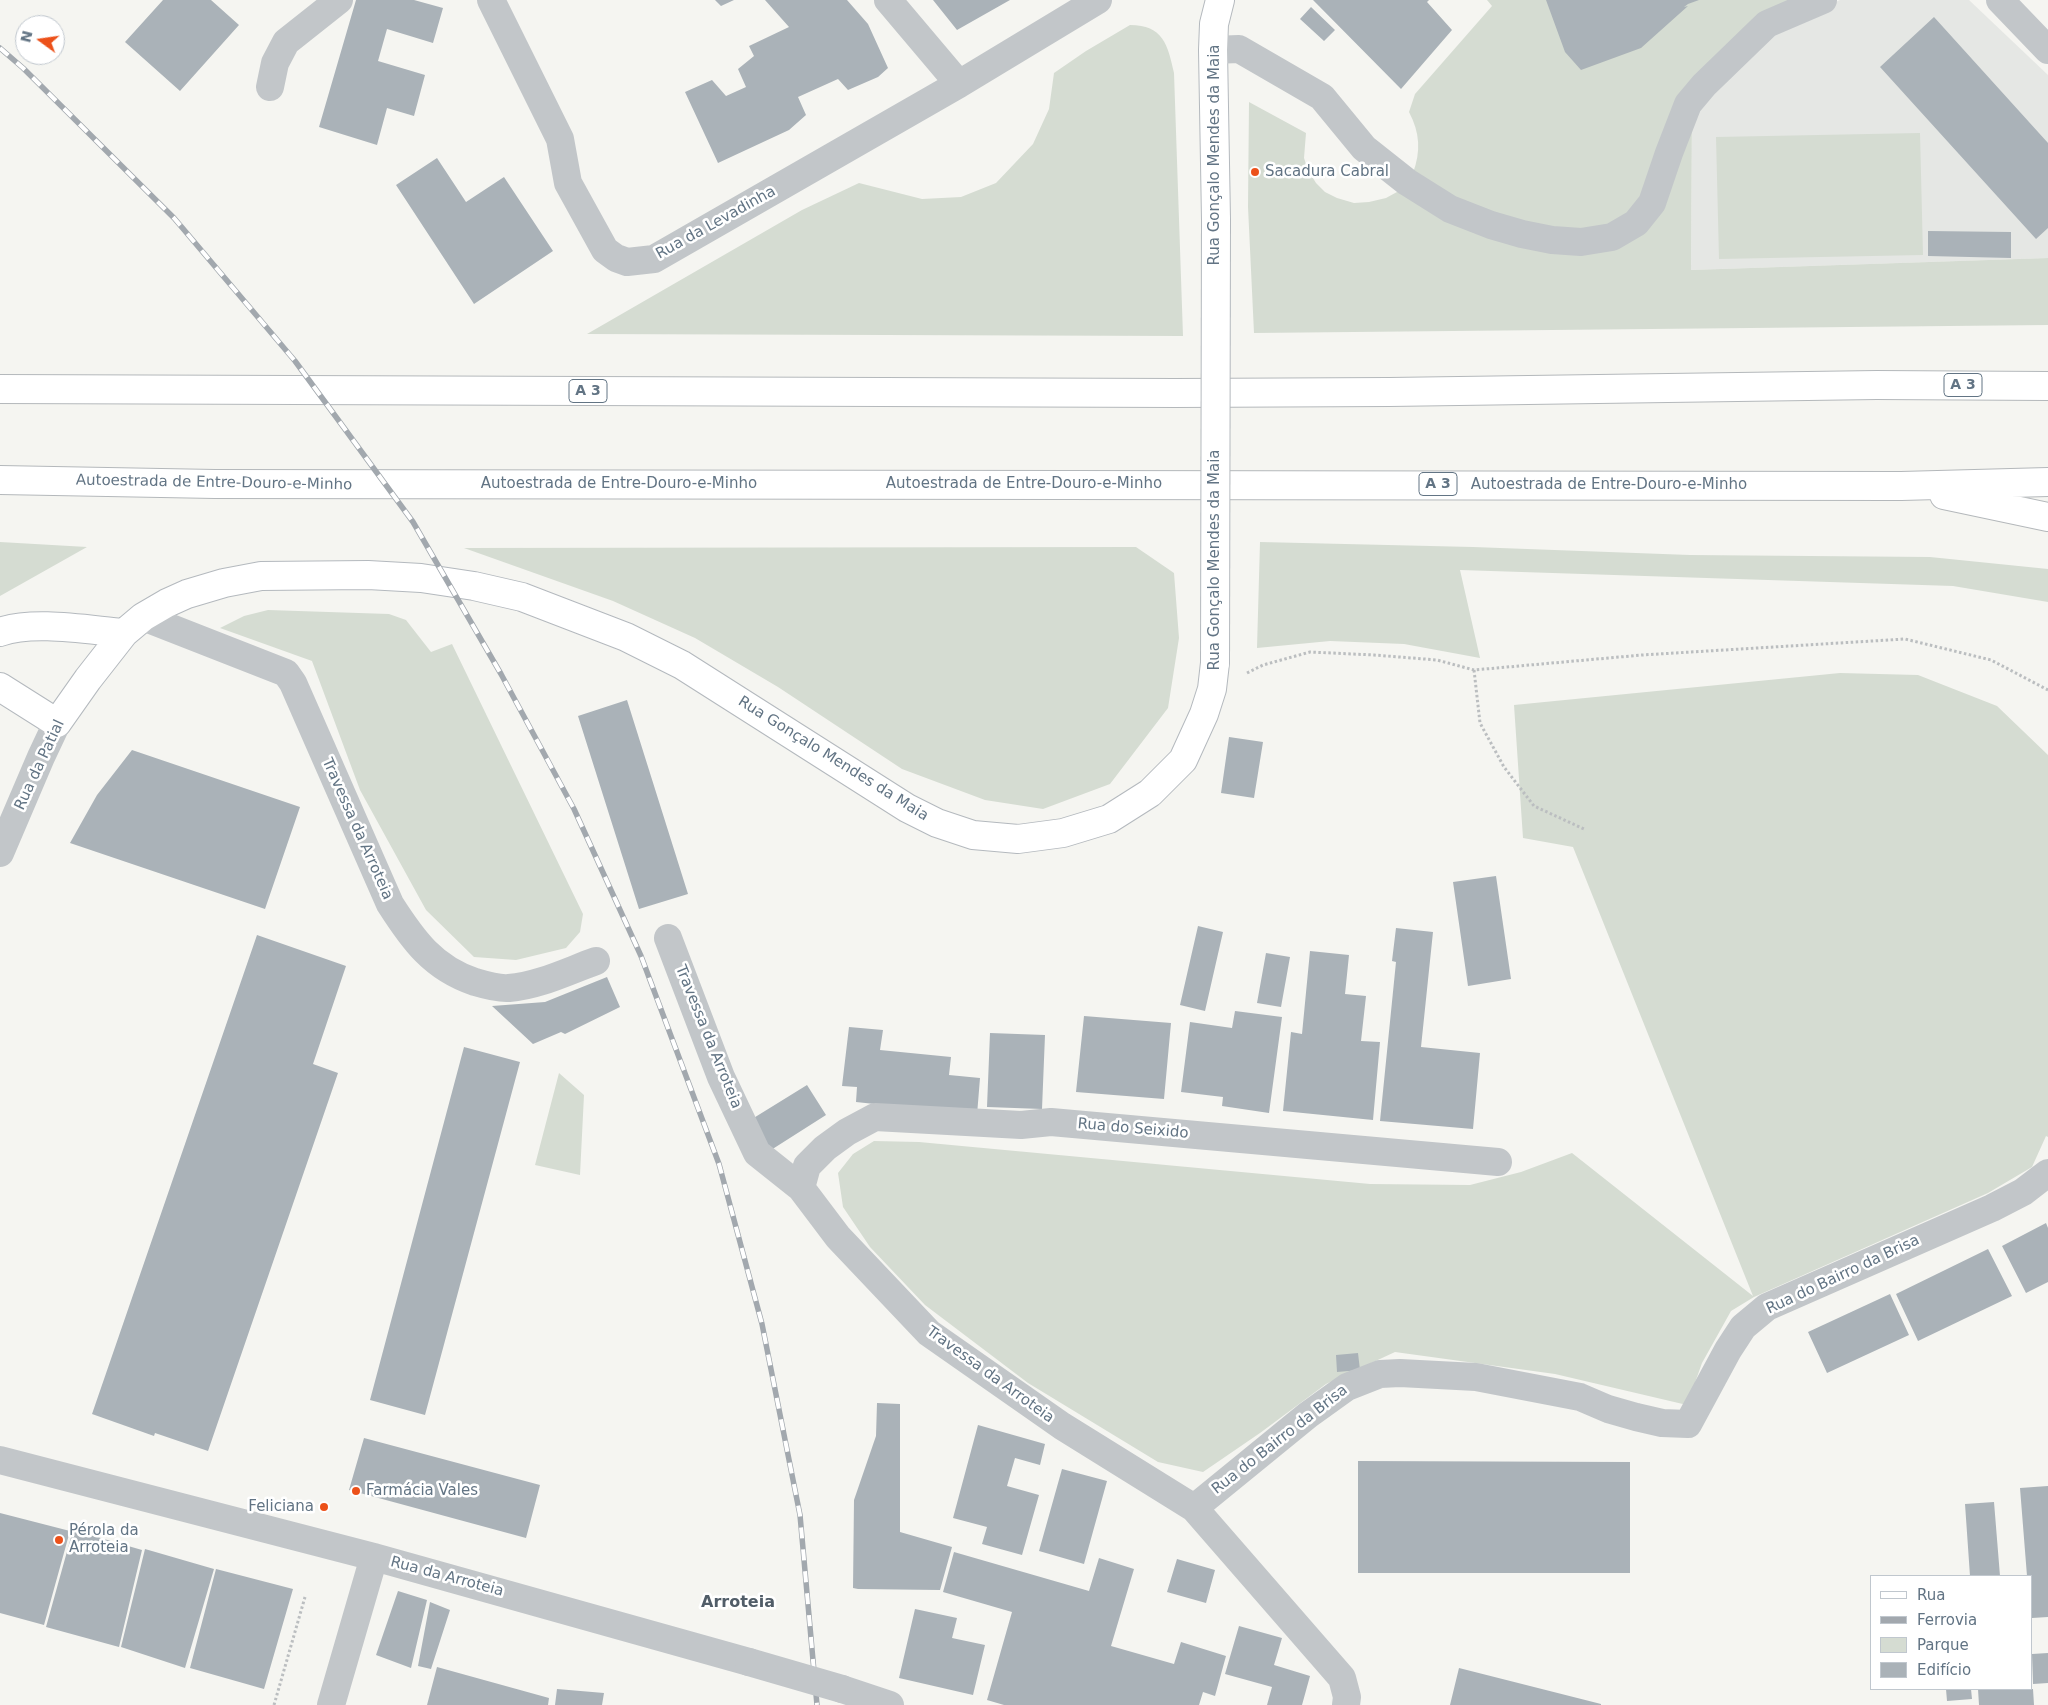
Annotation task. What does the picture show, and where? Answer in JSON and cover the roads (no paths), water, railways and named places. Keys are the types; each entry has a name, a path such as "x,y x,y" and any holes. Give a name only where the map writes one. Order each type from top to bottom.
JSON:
{"main road":[{"name":"Rua Gonçalo Mendes da Maia","path":"133,625 167,603 187,594 224,583 262,576 368,575 421,578 474,586 522,597 626,637 682,665 908,808 937,823 973,835 1018,839 1062,833 1109,819 1150,793 1183,760 1204,714 1212,689 1215,662 1216,220 1213,50 1214,24 1220,0"},
{"name":"A 3","path":"0,388 1176,393 1877,385 2048,386"},
{"name":"Autoestrada de Entre-Douro-e-Minho","path":"0,480 215,484 1902,486 2048,482"},
{"path":"1902,486 2048,517"},
{"path":"0,632 22,627 40,626 133,625"},
{"name":"Rua da Patial","path":"57,722 88,679 133,625"},
{"path":"0,687 57,722"}],"street":[{"path":"270,87 275,63 286,42 339,0"},
{"name":"Rua da Levadinha","path":"491,0 560,139 568,183 605,250 616,258 627,262 654,259 959,84"},
{"path":"888,0 959,84 1098,0"},
{"path":"1213,50 1239,49 1322,97 1364,148 1407,182 1450,209 1491,225 1522,234 1552,240 1580,242 1612,237 1636,223 1652,203 1688,104 1704,85 1767,24 1823,0"},
{"path":"2000,0 2048,50"},
{"name":"Travessa da Arroteia","path":"133,625 286,673 294,683 390,904 408,932 430,956 456,976 485,985 508,988 530,984 596,961"},
{"name":"Rua da Patial","path":"0,853 57,722"},
{"name":"Travessa da Arroteia","path":"668,938 721,1077 757,1152 801,1188 838,1237 929,1333 1062,1426 1194,1508 1342,1678 1347,1697 1346,1705"},
{"name":"Rua do Seixido","path":"801,1188 807,1166 824,1148 846,1132 875,1117 1022,1125 1051,1122 1498,1162"},
{"name":"Rua do Bairro da Brisa","path":"1194,1508 1347,1386 1380,1374 1400,1372 1476,1377 1580,1397 1608,1409 1662,1423 1688,1424 1728,1350 1744,1327 1767,1307 1992,1208 2023,1192 2048,1173"},
{"name":"Rua da Arroteia","path":"0,1460 374,1558 750,1662 890,1705"},
{"path":"331,1705 374,1558"}],"railway":[{"path":"0,48 23,68 174,218 295,361 413,522 501,674 574,809 641,956 719,1164 762,1324 800,1515 817,1705"}],"place":[{"name":"Sacadura Cabral","path":"1255,172"},
{"name":"Farmácia Vales","path":"356,1491"},
{"name":"Feliciana","path":"324,1507"},
{"name":"Pérola da Arroteia","path":"59,1540"}],"district":[{"name":"Arroteia","path":"738,1603"}]}
